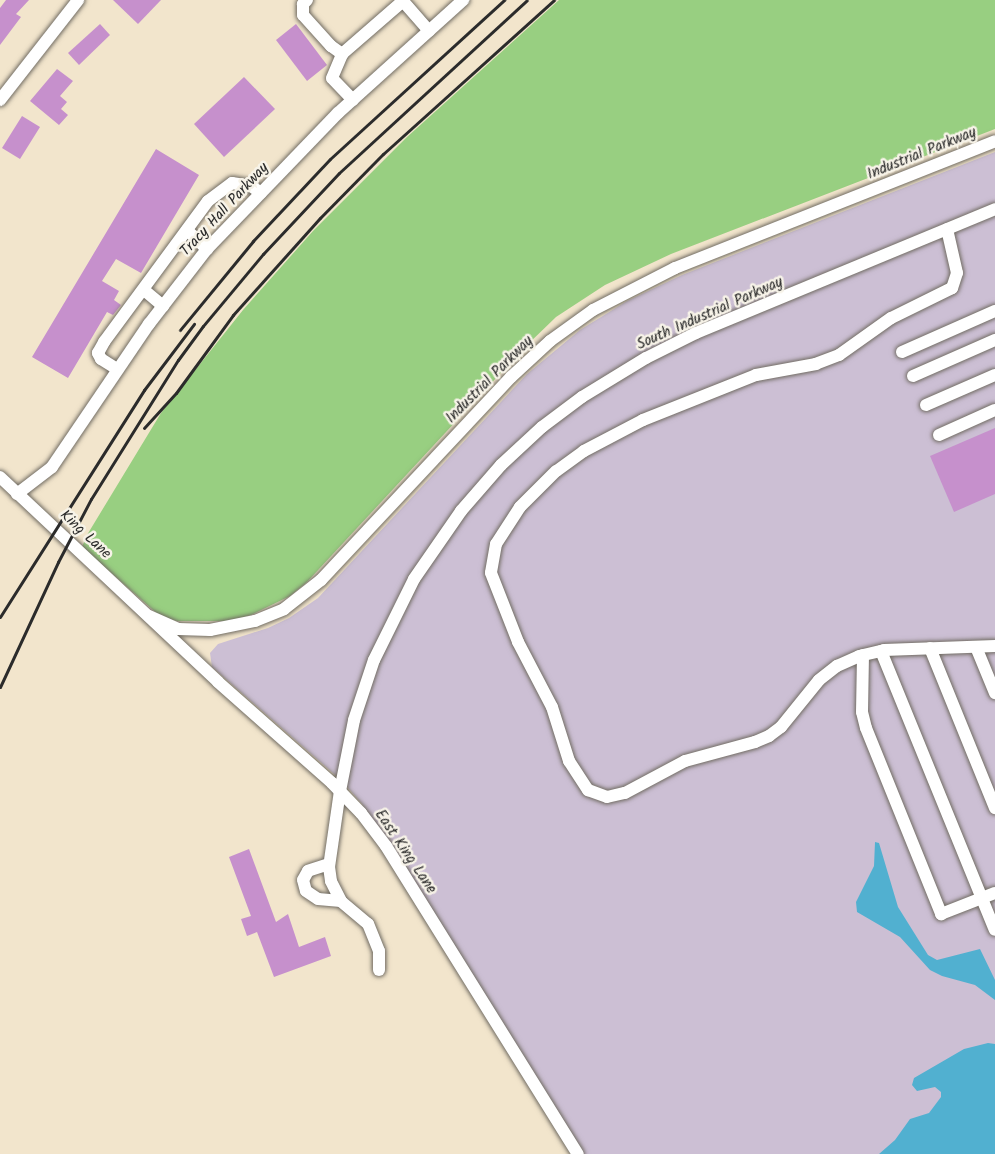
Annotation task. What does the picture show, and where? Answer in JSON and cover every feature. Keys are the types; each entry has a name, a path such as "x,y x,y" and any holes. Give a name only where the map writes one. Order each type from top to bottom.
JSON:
{"street":[{"path":"0,100 78,0"},
{"path":"307,0 303,4 303,15 331,46 342,54"},
{"name":"Tracy Hall Parkway","path":"17,494 52,467 117,369 207,249 353,100 463,0"},
{"path":"353,100 332,78 342,54 402,1 429,31"},
{"name":"Industrial Parkway","path":"149,616 178,629 210,630 255,621 284,609 321,580 511,377 550,341 593,310 675,267 995,141"},
{"path":"117,369 101,359 98,353 126,310 144,290 157,268 208,201 232,183 251,186 261,193"},
{"name":"South Industrial Parkway","path":"329,864 340,791 359,702 374,660 402,599 428,555 461,511 521,446 582,397 666,347 995,209"},
{"path":"947,229 957,273 952,288 891,318 850,349 828,360 756,375 643,420 603,440 563,466 532,494 500,537 492,559 494,586 518,642 552,707 569,761 582,785 601,796 619,796 685,761 769,736 781,727 828,673 863,655 881,651 995,646"},
{"path":"187,230 207,249"},
{"path":"144,290 163,306"},
{"path":"902,352 995,311"},
{"path":"913,376 995,340"},
{"path":"926,405 995,375"},
{"path":"939,435 995,410"},
{"name":"King Lane","path":"0,477 149,616"},
{"name":"East King Lane","path":"149,616 218,682 340,791 386,846 578,1154"},
{"path":"976,647 995,693"},
{"path":"930,648 995,808"},
{"path":"881,651 995,930"},
{"path":"863,655 862,712 866,728 941,915 995,893"},
{"path":"341,901 318,899 306,891 303,880 308,871 329,864 331,881 341,901 368,924 379,951 379,970"}],"shaded area":[{"path":"995,152 995,1154 583,1154 362,804 342,781 212,667 210,653 218,644 268,628 289,618 318,598 527,374 580,330 627,301 682,275"}],"green space":[{"path":"559,0 995,0 995,129 671,254 605,285 556,317 523,349 307,582 290,596 251,615 229,621 177,621 161,617 82,547 161,413 243,310 313,231 407,137"}],"water":[{"path":"875,842 879,843 898,907 928,955 937,960 980,949 995,980 995,1000 975,985 942,976 930,970 900,937 857,912 856,902 874,866"},
{"path":"988,1043 995,1044 995,1154 879,1154 895,1140 910,1119 929,1113 941,1097 941,1092 935,1087 917,1091 912,1085 914,1078 964,1049"}],"building":[{"path":"6,0 29,0 16,14 21,17 0,45 0,8"},
{"path":"113,0 161,0 138,24"},
{"path":"100,24 110,35 79,65 68,53"},
{"path":"296,24 327,65 307,81 276,40"},
{"path":"57,69 73,81 60,96 67,102 61,109 68,115 59,125 30,101"},
{"path":"244,77 275,109 224,157 194,124"},
{"path":"22,116 40,127 20,159 2,148"},
{"path":"156,149 199,175 141,273 116,259 102,281 119,291 114,300 121,305 113,315 107,312 68,378 32,357"},
{"path":"995,428 995,494 954,512 930,456"},
{"path":"249,849 276,922 288,914 299,947 325,937 331,956 274,977 257,932 247,936 241,919 251,916 229,857"}],"railway":[{"path":"180,330 253,241 330,159 504,0"},
{"path":"0,687 58,562 91,499 178,360 203,326 263,254 339,173 527,0"},
{"path":"144,428 176,393 233,315 320,218 383,154 554,0"},
{"path":"0,617 144,390 194,324"}]}
